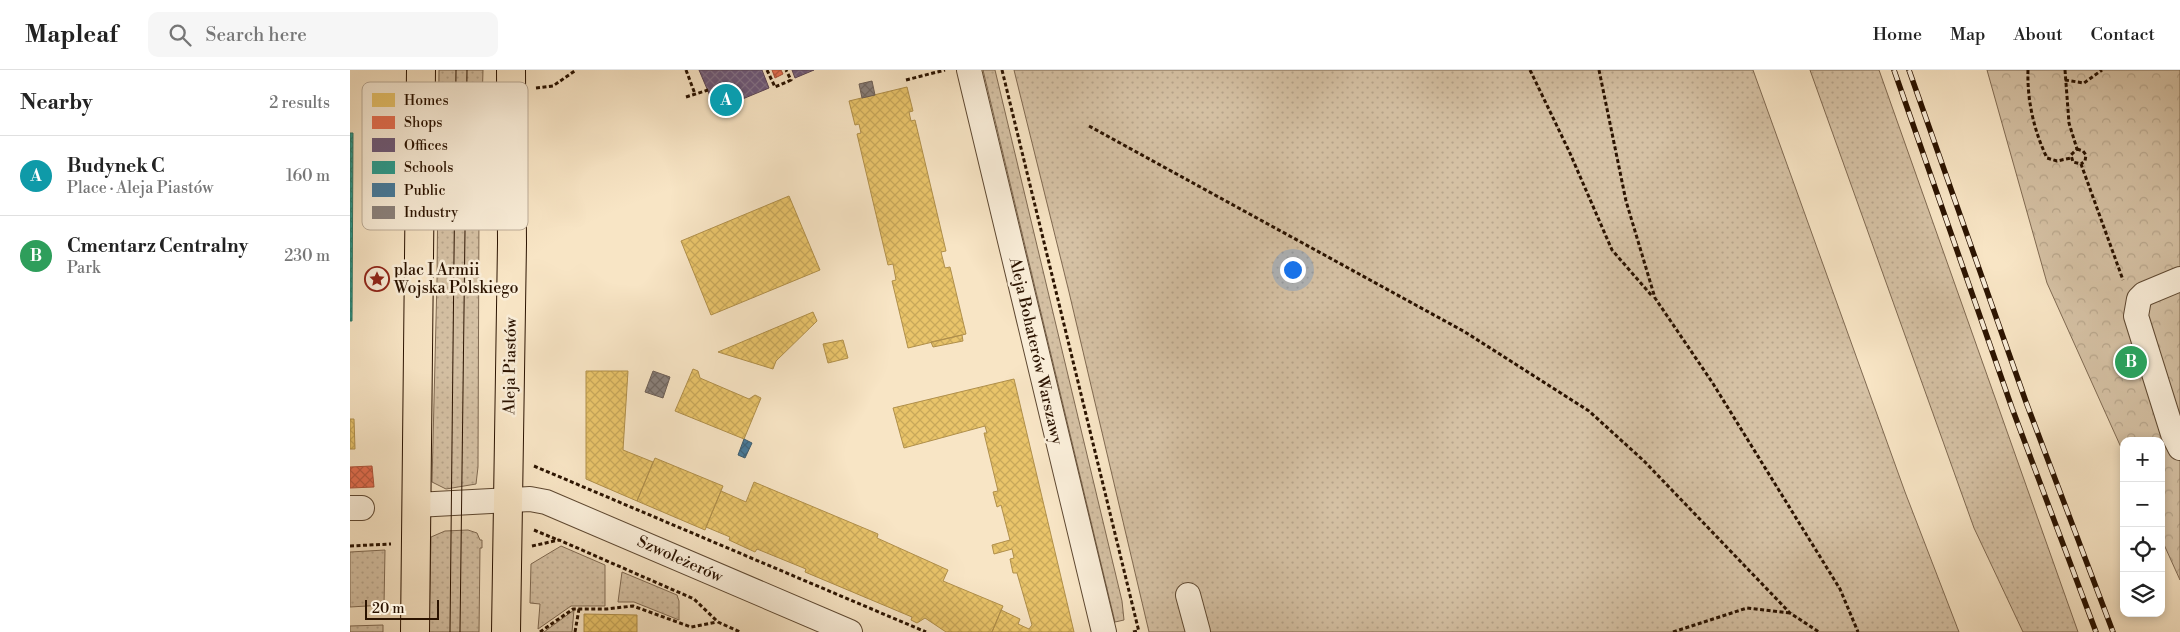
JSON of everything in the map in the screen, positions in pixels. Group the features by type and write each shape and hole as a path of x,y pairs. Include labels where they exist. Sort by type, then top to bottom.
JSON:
{"main road":[{"path":"415,632 419,230"},
{"name":"Aleja Piastów","path":"506,632 512,230"}],"street":[{"name":"Aleja Bohaterów Warszawy","path":"969,70 1104,632"},
{"path":"2180,279 2144,294 2139,299 2136,316 2170,425 2180,448"},
{"name":"Szwoleżerów","path":"507,500 530,498 546,502 850,632"},
{"path":"416,505 507,500"},
{"path":"1188,595 1198,632"}],"path":[{"path":"533,89 554,86 576,70"},
{"path":"686,70 695,94"},
{"path":"767,70 775,87 791,80 786,70"},
{"path":"906,80 945,70"},
{"path":"1002,70 1138,631 1133,632"},
{"path":"1530,70 1570,151 1612,250 1654,298 1712,382 1840,589 1858,632"},
{"path":"1599,70 1626,201 1654,298"},
{"path":"2028,70 2033,117 2047,158 2057,161 2071,158"},
{"path":"2065,70 2064,80 2069,123 2077,149"},
{"path":"2064,80 2084,83 2102,70"},
{"path":"686,98 708,90"},
{"path":"1088,126 1465,332 1589,411 1644,461 1790,613 1818,632"},
{"path":"2071,158 2071,154 2077,149"},
{"path":"2077,149 2083,151 2086,155 2085,161 2081,164"},
{"path":"2071,158 2073,162 2081,164"},
{"path":"2081,164 2136,316"},
{"path":"529,464 926,632"},
{"path":"530,528 694,599 718,622 740,632"},
{"path":"531,547 559,540"},
{"path":"350,546 391,544"},
{"path":"540,632 573,609 633,606 691,627 718,622"},
{"path":"1673,632 1747,608 1790,613"},
{"path":"575,632 579,609"}],"green space":[{"path":"439,70 483,70 483,82 439,82"},
{"path":"983,70 995,70 1122,601 1124,620 1115,622"},
{"path":"1014,70 1753,70 1905,492 1959,632 1149,632 1069,292"},
{"path":"1810,70 1879,70 2078,632 2023,632 1974,528"},
{"path":"1987,70 2180,70 2180,580 2165,547 2165,437 2120,437 2120,445 2047,283"},
{"path":"437,230 479,230 478,467 476,484 446,489 432,482"},
{"path":"468,530 477,533 480,540 482,540 482,548 480,548 479,632 429,632 431,537 445,531"},
{"path":"561,546 605,565 605,606 571,606 538,629 540,604 530,603 531,564"},
{"path":"385,550 384,605 350,607 350,552"},
{"path":"622,572 677,595 679,601 679,620 634,602 618,602"},
{"path":"574,610 572,632 544,632"},
{"path":"383,625 383,632 350,632 350,626"}],"building: Homes":[{"path":"907,87 913,111 909,112 911,121 915,120 946,251 941,252 945,268 950,267 966,334 908,348 892,281 896,280 893,264 888,265 857,134 861,133 859,124 855,125 849,101"},
{"path":"789,196 820,270 711,315 681,241"},
{"path":"813,312 817,321 776,361 773,369 718,352"},
{"path":"962,335 963,341 933,347 931,342"},
{"path":"843,340 848,358 828,363 823,344"},
{"path":"693,369 698,371 700,378 749,399 755,395 761,398 744,439 675,411"},
{"path":"586,371 628,371 623,450 653,462 637,501 586,479"},
{"path":"1014,379 1074,632 992,632 1001,610 1020,619 1018,624 1029,629 1032,625 1017,573 1013,573 1010,559 1014,558 1012,549 994,554 992,545 1010,540 1001,505 997,507 993,492 998,491 984,433 987,433 985,426 904,448 893,408"},
{"path":"350,419 354,419 355,449 350,449"},
{"path":"655,458 723,486 705,530 637,501"},
{"path":"754,482 878,534 877,538 948,570 943,581 1003,606 992,632 946,632 925,618 917,623 911,620 912,617 805,572 806,569 757,549 755,552 729,540 730,537 706,527 721,491 746,502"},
{"path":"584,614 637,615 637,632 584,632"}],"building: Shops":[{"path":"772,70 781,70 783,74 775,78"},
{"path":"372,466 374,487 350,488 350,467"}],"building: Offices":[{"path":"699,70 762,70 769,88 716,110"},
{"path":"792,70 814,70 795,78"}],"building: Schools":[{"path":"350,133 353,133 352,321 350,321"}],"building: Public":[{"path":"744,439 752,443 745,458 738,455"}],"building: Industry":[{"path":"872,81 875,95 862,98 859,84"},
{"path":"653,371 670,377 663,398 645,392"}],"tram line":[{"path":"456,70 456,82"},
{"path":"467,70 467,82"},
{"path":"450,632 454,230"},
{"path":"460,632 465,230"}],"railway":[{"path":"1894,70 2012,408 2096,632"},
{"path":"1909,70 2026,402 2113,632"}],"place":[{"name":"Budynek C","path":"726,100"},
{"name":"plac I Armii Wojska Polskiego","path":"377,279"},
{"name":"Cmentarz Centralny","path":"2131,362"}]}
